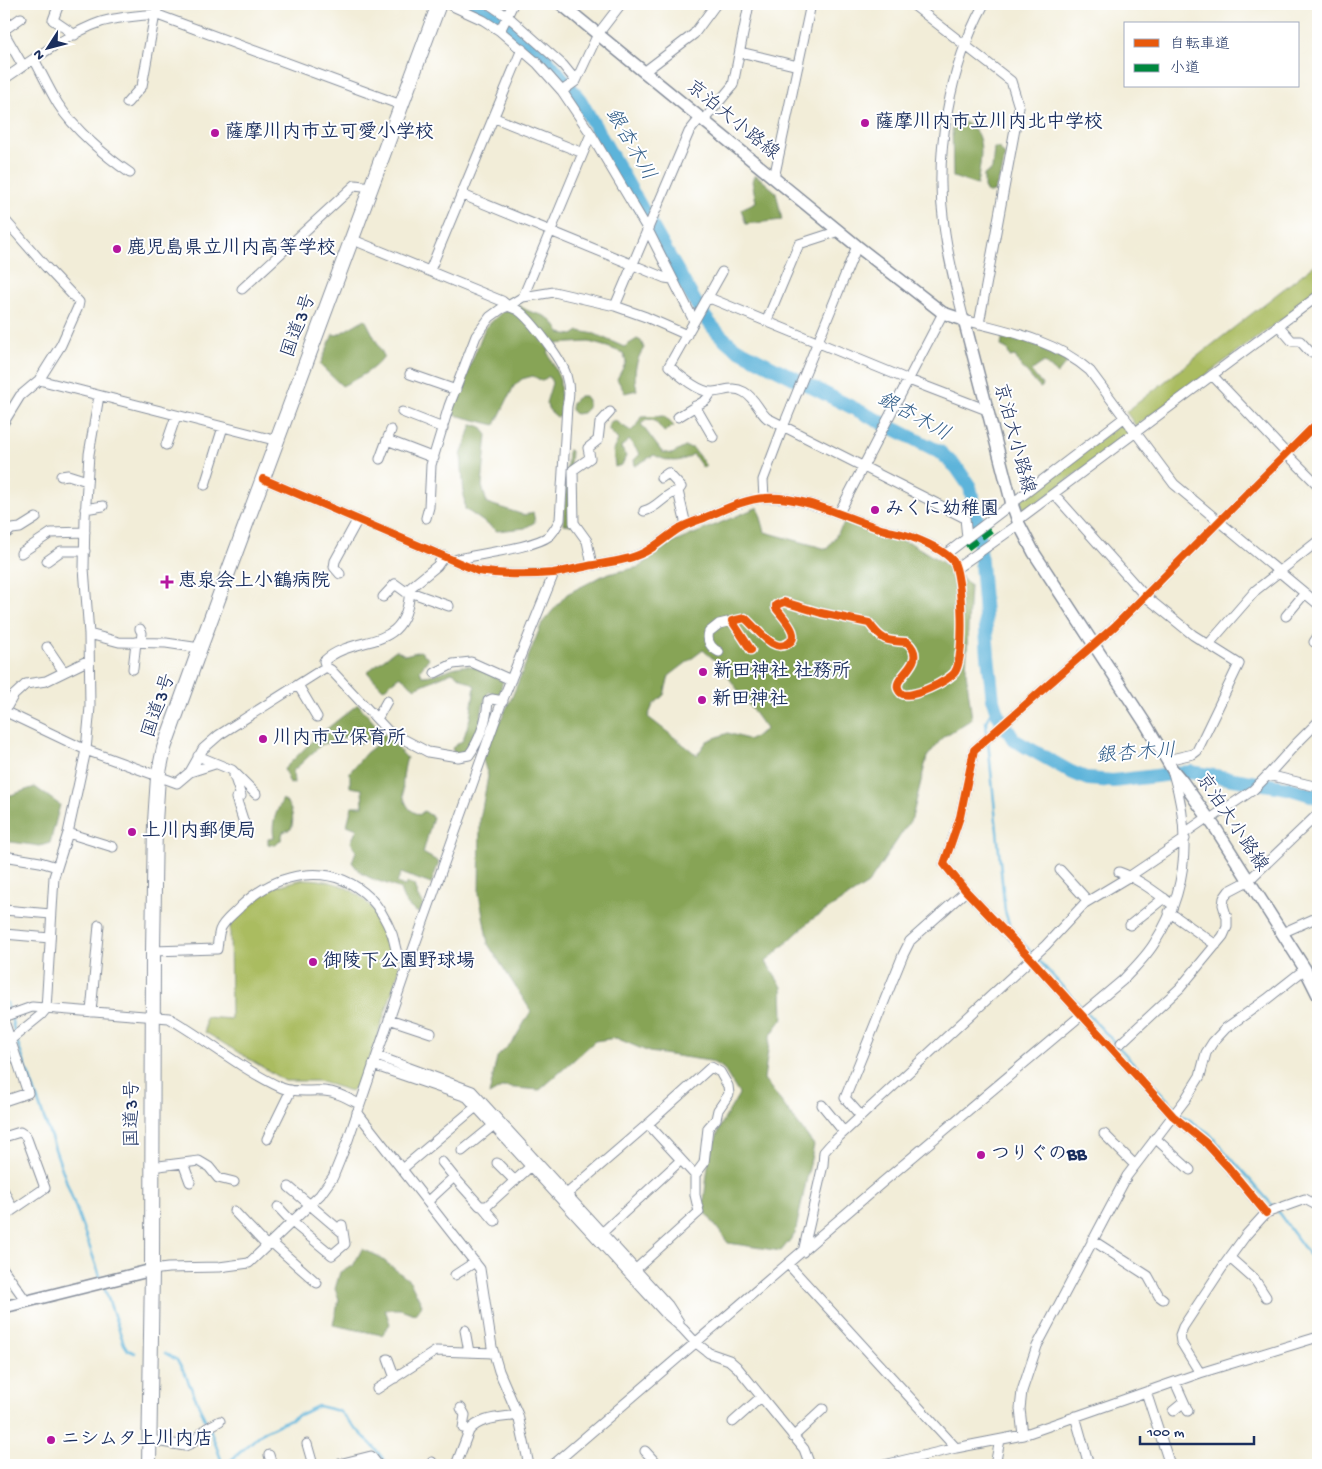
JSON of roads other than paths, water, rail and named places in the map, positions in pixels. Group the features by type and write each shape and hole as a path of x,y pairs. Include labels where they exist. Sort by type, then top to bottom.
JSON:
{"highway":[{"name":"国道3号","path":"149,1465 152,1270 152,951 158,777 164,748 200,648 439,4"}],"main road":[{"name":"京泊大小路線","path":"561,4 857,246 943,313 964,320 1012,504 1034,553 1147,726 1179,781 1209,818 1305,969 1318,995"},
{"path":"4,1306 152,1270"}],"street":[{"path":"60,4 53,20 75,35"},
{"path":"127,103 142,86 155,14 159,4"},
{"path":"448,4 500,30 563,90 649,228 672,279 695,319"},
{"path":"489,4 563,65 575,81"},
{"path":"500,30 513,4"},
{"path":"563,90 575,81 598,34 621,4"},
{"path":"644,72 694,34 716,4"},
{"path":"615,306 689,132 733,85 749,4"},
{"path":"774,178 811,4"},
{"path":"912,4 1011,81 1018,107 979,324"},
{"path":"984,4 965,46 952,90 944,128 941,186 944,225 964,320 1038,340 1076,360 1090,371 1174,484 1318,604"},
{"path":"4,79 34,59 101,22 155,14 401,105"},
{"path":"21,18 4,31 23,66"},
{"path":"430,270 463,195 522,49"},
{"path":"740,52 798,66"},
{"path":"34,59 59,105 76,126 114,162 130,173"},
{"path":"495,118 583,153"},
{"path":"523,297 591,134"},
{"path":"242,289 355,184 371,186"},
{"path":"463,195 665,278 672,279"},
{"path":"4,219 46,268 79,302 61,345 39,380 20,396 4,422"},
{"path":"767,320 799,244 839,231"},
{"path":"351,239 502,301 518,311 530,322 558,359 567,376 570,398 560,520 548,537 533,544 454,560"},
{"path":"764,498 764,480 783,426 805,377 857,246"},
{"path":"722,272 669,366 688,382 711,392 734,388 743,392 752,398 762,413 783,426 966,518 968,537"},
{"path":"426,518 429,507 431,472 443,428 479,330 490,317 523,297 554,292 615,306 687,334"},
{"path":"957,568 1318,296"},
{"path":"705,302 712,299 767,320 909,380 987,410"},
{"path":"839,513 943,313"},
{"path":"1278,325 1292,341 1300,341 1310,352"},
{"path":"410,374 456,390"},
{"path":"1212,375 1318,485"},
{"path":"39,380 278,441"},
{"path":"678,417 706,400 711,392"},
{"path":"8,1041 46,1009 54,877 68,833 86,750 90,707 84,568 85,532 89,454 99,396"},
{"path":"695,406 713,437"},
{"path":"402,412 443,428"},
{"path":"592,565 587,541 574,523 573,470 590,458 588,448 598,440 600,423 610,412"},
{"path":"166,445 176,416"},
{"path":"946,554 1125,416"},
{"path":"1266,1214 1228,1167 1204,1142 1172,1116 1081,1015 1035,956 966,891 944,864 960,817 974,750 1116,626 1318,422"},
{"path":"205,485 223,427"},
{"path":"380,459 391,430"},
{"path":"387,440 434,458"},
{"path":"661,478 668,474 681,487 678,491 686,525"},
{"path":"61,476 68,475 87,481"},
{"path":"263,479 478,571 501,574 554,573 622,560 645,552 686,525 740,503 764,498 791,500 839,513 878,528 913,537 946,554 952,559 957,568 961,588 959,663 954,674 947,679 910,696 900,692 899,683 915,658 916,652 908,642 888,642 878,636 869,623 821,613 784,602 776,605 776,608 792,630 794,636 792,641 785,646 779,646 770,642 745,618 719,624 709,632 707,638 711,645 719,652"},
{"path":"644,511 654,508 671,493 678,491"},
{"path":"1054,494 1145,596 1193,635 1239,664 1197,751 1169,765"},
{"path":"86,509 103,506"},
{"path":"4,534 12,529 20,528 36,518"},
{"path":"340,574 334,567 335,561 358,519"},
{"path":"21,553 51,533 85,532"},
{"path":"1208,645 1256,590 1318,540"},
{"path":"47,561 60,551 85,550"},
{"path":"444,556 437,566 410,588 402,618 394,631 385,638 333,653 324,661 326,667 331,670 388,731 428,752 463,758 469,755 474,749 488,714 488,701 492,699 503,701"},
{"path":"152,1270 219,1267 249,1263 320,1195 333,1177 503,701 554,573"},
{"path":"383,597 395,584 410,593 449,606"},
{"path":"1286,616 1305,593"},
{"path":"732,621 751,650"},
{"path":"133,669 142,633 140,629"},
{"path":"88,634 119,642 166,643 200,648"},
{"path":"47,647 64,672"},
{"path":"89,660 46,681 26,684 13,696 4,712 86,750 178,784 190,772 203,749 219,736 326,667"},
{"path":"435,673 453,664 471,662 511,680"},
{"path":"298,686 316,717"},
{"path":"377,719 387,701"},
{"path":"803,1252 823,1165 824,1152 1035,956 1088,901 1130,876 1209,818 1253,790 1318,722"},
{"path":"198,756 234,772 256,794"},
{"path":"190,772 215,764"},
{"path":"234,772 240,796 236,798 246,829"},
{"path":"1267,777 1318,788"},
{"path":"553,1465 959,1116 1123,980 1140,962 1154,944 1163,928 1182,870 1185,836 1179,781"},
{"path":"1121,1043 1180,988 1223,936 1227,927 1223,905 1224,898 1230,891 1248,881 1318,814"},
{"path":"68,833 113,847"},
{"path":"4,856 57,867"},
{"path":"1060,870 1088,901"},
{"path":"1119,872 1130,876 1164,898 1171,908 1216,945"},
{"path":"152,951 217,949 220,929 250,898 272,884 286,878 320,874 355,887 371,899 381,913 392,935 398,953 408,964"},
{"path":"861,1116 846,1098 903,955 910,941 966,891"},
{"path":"1130,925 1164,898"},
{"path":"4,910 51,914"},
{"path":"1282,933 1318,917"},
{"path":"91,1012 99,925"},
{"path":"4,934 50,938"},
{"path":"1023,1435 1020,1409 1022,1391 1037,1346 1126,1176 1180,1106 1200,1076 1206,1053 1219,1035 1305,969"},
{"path":"4,1101 28,1093 8,1041 7,1017 32,1007 168,1018 184,1026 237,1064 284,1090 324,1091 339,1094 358,1108 402,1169 480,1269 494,1353 518,1415 529,1465"},
{"path":"390,1019 431,1033"},
{"path":"375,1061 467,1097 477,1106 665,1313 709,1353 729,1360 804,1449 810,1465"},
{"path":"375,1061 472,1091 668,1305 683,1329"},
{"path":"568,1194 711,1066 720,1072 728,1086 729,1094 718,1110 716,1119 708,1128 704,1163 695,1175 694,1195 699,1212 636,1269"},
{"path":"267,1139 291,1090"},
{"path":"822,1105 844,1132"},
{"path":"402,1169 477,1106"},
{"path":"648,1124 695,1175"},
{"path":"462,1151 494,1125"},
{"path":"4,1137 20,1132 26,1136 45,1188 4,1216"},
{"path":"1104,1134 1134,1165"},
{"path":"1155,1138 1190,1170"},
{"path":"151,1167 199,1160 209,1167 218,1178 234,1182"},
{"path":"602,1232 681,1160"},
{"path":"442,1162 495,1222"},
{"path":"183,1163 190,1182"},
{"path":"497,1163 514,1181"},
{"path":"482,1206 487,1206 531,1166"},
{"path":"428,1201 454,1177"},
{"path":"278,1207 292,1222 332,1255 345,1244 343,1229 288,1188"},
{"path":"4,1191 13,1210"},
{"path":"1200,1374 1180,1342 1180,1335 1183,1327 1230,1258 1266,1214 1305,1199 1318,1206"},
{"path":"234,1211 269,1244 317,1283"},
{"path":"1092,1240 1148,1276 1159,1296 1163,1299"},
{"path":"1230,1258 1255,1280 1266,1297"},
{"path":"455,1275 475,1262"},
{"path":"788,1264 956,1448"},
{"path":"4,1270 26,1301"},
{"path":"465,1330 469,1352"},
{"path":"884,1465 1023,1435 1175,1382 1318,1337"},
{"path":"377,1390 436,1351 494,1353"},
{"path":"388,1359 395,1378"},
{"path":"1175,1382 1188,1411"},
{"path":"1146,1392 1170,1465"},
{"path":"733,1422 761,1397"},
{"path":"1173,1410 1184,1402"},
{"path":"456,1465 465,1415 461,1408"},
{"path":"793,1436 823,1409"},
{"path":"463,1428 482,1421 518,1415"},
{"path":"1075,1416 1089,1465"},
{"path":"150,1440 185,1446 192,1444 209,1427 220,1421"},
{"path":"996,1465 1000,1440"},
{"path":"307,1444 313,1465"},
{"path":"645,1451 658,1465"},
{"path":"269,1455 272,1465"},
{"path":"335,1465 371,1456 378,1465"}],"waterway":[{"name":"銀杏木川","path":"467,4 494,16 534,48 548,61 580,100 694,300 708,321 724,339 737,349 940,452 957,468 970,487 978,522 993,700 997,713 1014,740 1071,772 1088,779 1113,781 1190,772 1288,788 1318,797"},
{"path":"987,735 986,721 994,707 993,700"},
{"path":"988,741 1005,911 1011,930 1084,1010"},
{"path":"7,1003 9,1012"},
{"path":"1088,1014 1181,1114 1209,1133 1274,1207"},
{"path":"11,1017 15,1034"},
{"path":"16,1039 101,1279"},
{"path":"1278,1212 1318,1267"},
{"path":"104,1287 124,1344 128,1350 135,1353"},
{"path":"165,1353 177,1360 207,1424"},
{"path":"222,1465 229,1462 263,1432 318,1406 339,1411 373,1446 388,1465"},
{"path":"210,1429 223,1465"}],"place":[{"name":"薩摩川内市立川内北中学校","path":"865,123"},
{"name":"薩摩川内市立可愛小学校","path":"215,133"},
{"name":"鹿児島県立川内高等学校","path":"117,249"},
{"name":"みくに幼稚園","path":"875,510"},
{"name":"恵泉会上小鶴病院","path":"167,582"},
{"name":"新田神社 社務所","path":"703,672"},
{"name":"新田神社","path":"702,700"},
{"name":"川内市立保育所","path":"263,739"},
{"name":"上川内郵便局","path":"132,832"},
{"name":"御陵下公園野球場","path":"313,962"},
{"name":"つりぐのBB","path":"981,1155"},
{"name":"ニシムタ上川内店","path":"51,1440"}]}
